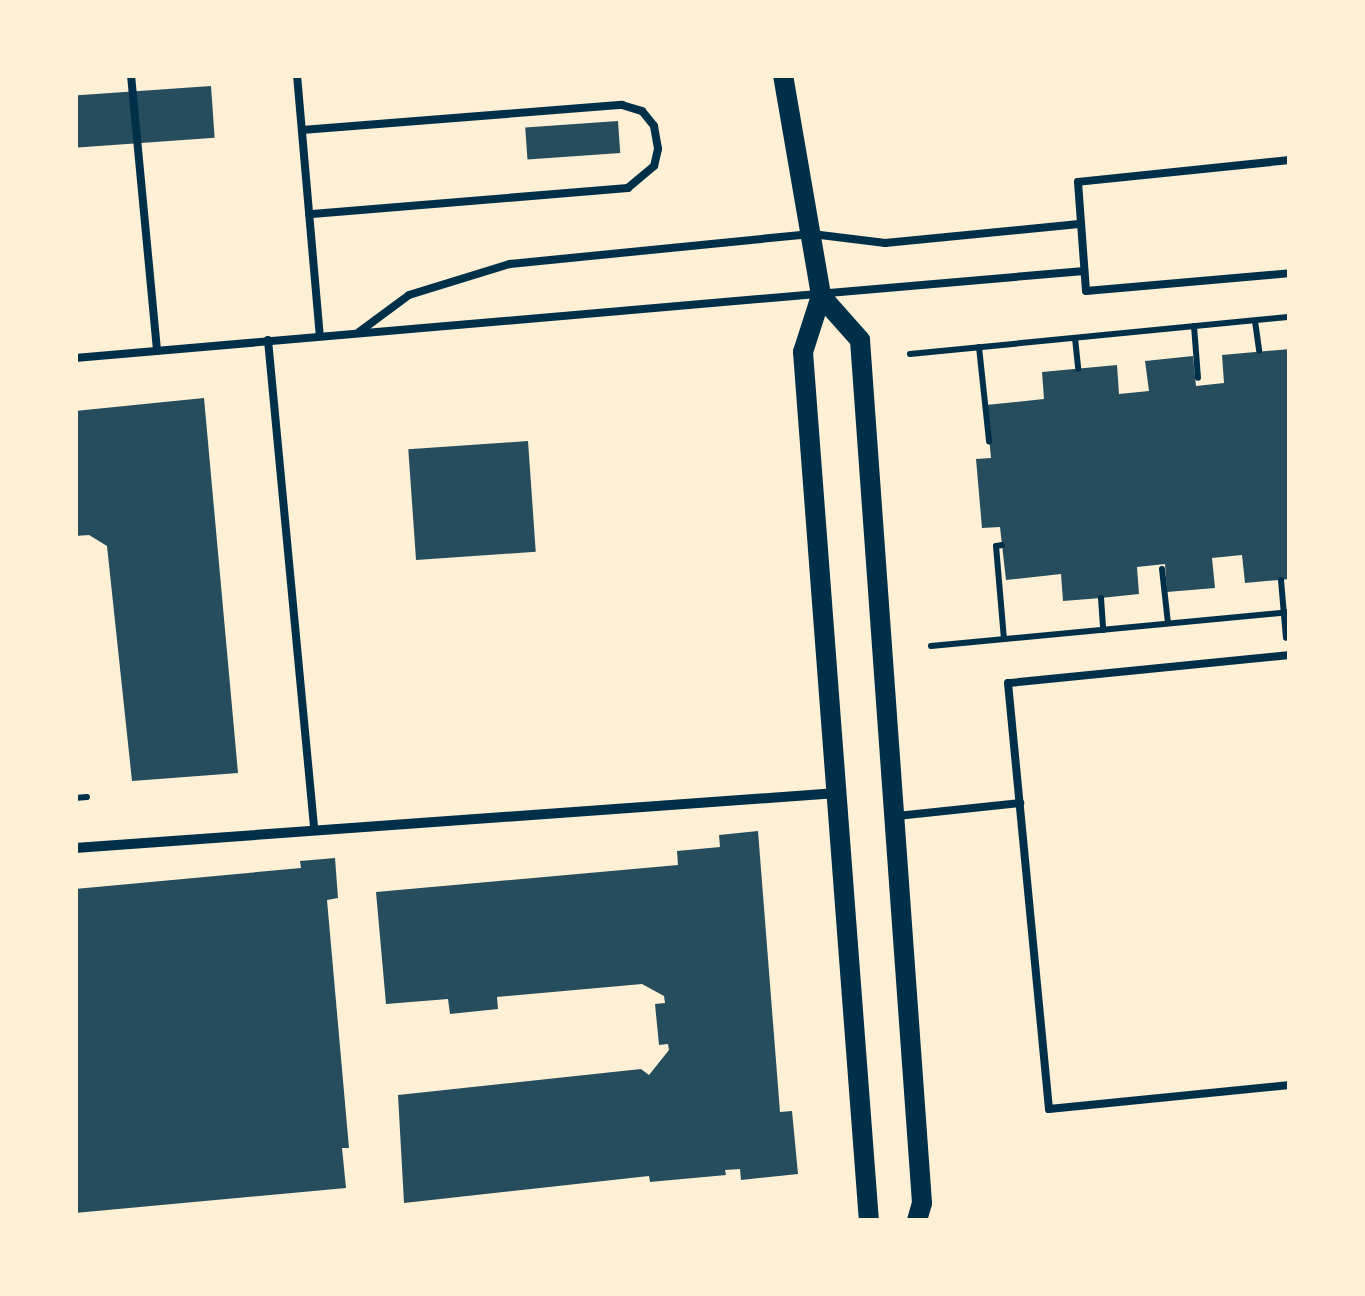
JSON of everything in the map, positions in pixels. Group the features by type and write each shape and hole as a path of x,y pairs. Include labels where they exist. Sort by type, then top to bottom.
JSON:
{"main road":[{"path":"783,75 821,296 803,352 869,1221"},
{"path":"821,296 860,340 897,816 922,1203 917,1221"}],"street":[{"path":"75,848 314,826 363,829 838,792"}],"lane":[{"path":"131,75 157,351"},
{"path":"298,75 320,336"},
{"path":"302,130 622,104 642,112 654,126 658,149 654,166 628,188 309,214"},
{"path":"1290,160 1078,182 1086,291 1290,273"},
{"path":"359,332 409,295 510,264 812,234 886,244 1079,224"},
{"path":"75,358 821,296 1084,270"},
{"path":"268,340 314,826"},
{"path":"1288,655 1008,683 1050,1108 1290,1085"},
{"path":"897,816 1020,803"}],"path":[{"path":"910,354 1290,317"},
{"path":"1256,320 1259,352"},
{"path":"1194,326 1198,378"},
{"path":"1075,338 1078,368"},
{"path":"979,348 989,441"},
{"path":"1002,545 996,546 1004,639"},
{"path":"1162,570 1168,624"},
{"path":"1281,580 1287,612 1288,655"},
{"path":"1101,598 1104,630"},
{"path":"931,646 1287,612"},
{"path":"75,798 88,797"}],"building":[{"path":"211,86 215,138 78,147 75,96"},
{"path":"618,121 620,153 527,159 525,127"},
{"path":"1290,349 1290,579 1245,583 1242,555 1212,558 1215,588 1167,592 1165,564 1137,567 1139,594 1101,598 1063,601 1061,574 1006,580 1000,527 982,528 976,459 991,458 986,405 1044,399 1042,372 1117,365 1119,394 1149,391 1145,361 1193,356 1196,386 1224,383 1222,355"},
{"path":"204,398 238,773 132,781 107,546 89,535 75,536 75,411"},
{"path":"528,441 536,552 416,560 408,449"},
{"path":"758,831 780,1112 792,1111 798,1174 741,1180 740,1169 725,1170 726,1175 650,1182 649,1176 404,1203 398,1095 641,1069 649,1075 669,1050 668,1044 659,1045 655,1004 665,1003 664,996 642,984 497,997 498,1009 450,1014 448,999 386,1004 376,892 678,865 677,851 720,847 719,835"},
{"path":"335,858 338,898 327,900 349,1148 342,1148 346,1188 75,1213 75,889 301,868 300,861"}]}
